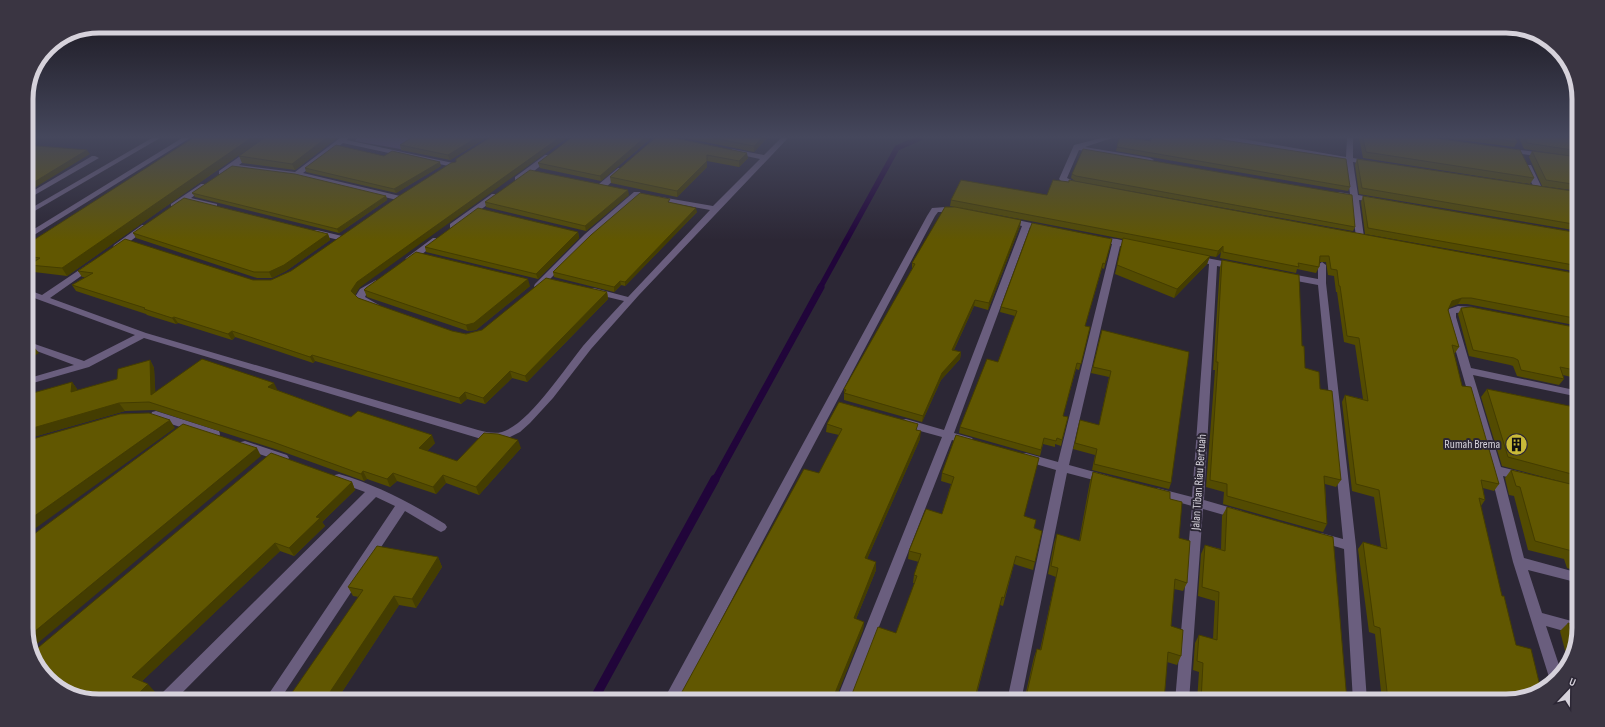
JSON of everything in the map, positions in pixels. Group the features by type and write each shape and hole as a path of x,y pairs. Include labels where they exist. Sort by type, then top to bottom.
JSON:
{"street":[{"path":"33,194 71,172"},
{"path":"33,210 99,172"},
{"path":"33,234 133,172"},
{"path":"166,212 224,172"},
{"path":"280,172 297,174 397,198"},
{"path":"512,183 526,172"},
{"path":"536,172 544,174"},
{"path":"602,186 618,172"},
{"path":"33,294 143,335 462,429 483,435 498,437 507,435 529,419 587,348 715,209 752,172"},
{"path":"1066,172 1063,179 1073,184 1088,187"},
{"path":"1350,172 1353,196 1361,237"},
{"path":"1530,172 1538,188"},
{"path":"400,266 422,255 481,210 500,192"},
{"path":"1330,192 1384,202"},
{"path":"528,294 542,282 584,235 641,194 715,209"},
{"path":"185,198 224,208"},
{"path":"674,694 835,403 931,216 935,210 946,209 968,212"},
{"path":"998,218 1049,229"},
{"path":"109,252 131,241 153,222"},
{"path":"846,694 948,435 1027,224"},
{"path":"308,230 339,238"},
{"path":"1087,236 1147,248"},
{"path":"1015,694 1062,468 1117,242"},
{"path":"1184,256 1244,268"},
{"path":"43,298 97,261"},
{"name":"Jalan Tiban Riau Bertuah","path":"1183,694 1198,503 1213,262"},
{"path":"1322,265 1322,283 1350,546 1360,694"},
{"path":"1275,274 1322,283"},
{"path":"381,279 363,291 360,297 364,301 386,309"},
{"path":"584,289 631,300"},
{"path":"1486,313 1467,309 1458,309 1452,310 1451,317 1466,370 1477,390 1519,562 1554,671"},
{"path":"33,380 85,366 143,335"},
{"path":"33,347 85,366"},
{"path":"1466,370 1572,393"},
{"path":"146,415 154,415 224,437"},
{"path":"897,421 978,444"},
{"path":"176,434 188,425"},
{"path":"238,442 295,462"},
{"path":"261,464 273,454"},
{"path":"1016,455 1115,482"},
{"path":"1496,470 1534,480"},
{"path":"331,475 374,491 403,504 441,527"},
{"path":"1145,489 1251,518"},
{"path":"171,694 374,491"},
{"path":"276,694 403,504"},
{"path":"1312,535 1350,546"},
{"path":"1519,562 1572,576"},
{"path":"1536,617 1572,627"}],"building":[{"path":"33,172 51,172 33,183"},
{"path":"140,172 202,172 62,268 33,265 33,262 40,258 33,257 33,241"},
{"path":"223,172 279,172 295,174 386,196 337,229 192,193"},
{"path":"322,172 423,172 394,189"},
{"path":"437,172 511,172 357,282 351,291 358,298 452,331 466,334 482,330 546,278 607,292 525,376 510,371 483,398 465,392 459,398 312,355 310,357 232,331 228,334 174,317 172,318 72,285 93,273 78,271 125,239 253,280 271,280 291,271 399,196"},
{"path":"527,172 539,172 628,190 585,226 485,202"},
{"path":"581,172 605,172 600,176"},
{"path":"616,172 696,172 677,191 610,177"},
{"path":"1073,172 1217,172 1352,195 1355,227 1076,176 1072,174"},
{"path":"1262,172 1348,172 1350,187"},
{"path":"1359,172 1444,172 1572,191 1572,224 1362,188"},
{"path":"1495,172 1531,172 1534,178"},
{"path":"1542,172 1572,172 1572,184 1546,180"},
{"path":"961,180 1047,195 1053,180 1069,182 1069,180 1572,273 1572,318 1471,298 1462,298 1452,301 1448,310 1459,347 1452,345 1462,386 1471,387 1499,484 1481,480 1485,500 1479,498 1502,596 1504,596 1516,645 1531,649 1540,685 1519,693 1506,694 1387,694 1380,628 1374,626 1363,542 1387,549 1379,490 1356,484 1345,395 1368,401 1359,338 1347,336 1337,270 1331,269 1329,256 1320,256 1319,267 1298,263 1299,267 1223,252 1223,246 1218,251 951,200"},
{"path":"640,193 670,199 668,202 696,208 625,282 620,281 614,287 553,272 591,235"},
{"path":"1363,196 1572,232 1572,265 1368,228"},
{"path":"184,198 328,234 284,265 269,272 254,272 133,233"},
{"path":"945,207 955,207 1021,220 989,303 975,300 952,350 961,352 942,373 923,416 844,393 846,390 844,389 915,264 912,263"},
{"path":"478,208 578,232 536,274 425,247"},
{"path":"1032,223 1112,239 1105,264 1103,263 1085,326 1090,327 1081,364 1077,363 1063,416 1068,417 1062,440 1057,438 1056,441 1044,438 1041,450 960,427 987,359 998,362 1017,311 1001,307"},
{"path":"1123,238 1210,256 1177,289 1117,265"},
{"path":"416,252 528,279 474,323 466,325 364,290"},
{"path":"1222,260 1299,275 1302,346 1304,346 1305,368 1319,372 1320,389 1332,391 1341,480 1324,476 1327,524 1227,496 1227,484 1210,480 1218,362 1216,362"},
{"path":"1471,307 1572,327 1572,370 1560,367 1564,379 1521,370 1518,360 1514,358 1473,350 1461,308"},
{"path":"1102,330 1189,352 1171,483 1094,464 1097,449 1075,443 1080,420 1099,425 1111,371 1093,367"},
{"path":"202,359 274,383 268,387 351,417 358,411 432,435 419,448 457,461 484,433 498,434 518,440 476,487 443,475 433,487 393,473 387,479 363,471 361,474 273,442 149,402 119,403 33,428 33,393 72,382 71,392 117,379 118,369 150,360 151,395"},
{"path":"1487,389 1572,407 1572,474 1508,457"},
{"path":"839,402 918,424 916,430 921,431 865,558 876,562 854,618 864,622 836,694 681,694 804,469 819,473 842,429 827,424"},
{"path":"149,413 170,420 33,517 33,439 120,414"},
{"path":"183,424 257,448 33,633 33,535"},
{"path":"956,435 1039,458 1024,516 1036,520 1034,528 1042,531 1035,562 1016,556 1004,598 1002,597 976,694 852,694 878,627 896,633 917,576 914,575 921,554 909,551 926,509 942,514 954,477 942,473"},
{"path":"271,453 352,482 316,517 320,518 289,548 275,543 132,677 148,684 138,694 86,693 74,689 59,680 49,671 44,665 37,649"},
{"path":"1511,470 1572,484 1572,551 1535,541 1520,487 1516,486"},
{"path":"1093,472 1170,492 1170,499 1182,502 1179,538 1190,541 1187,583 1175,579 1171,626 1183,630 1181,656 1168,652 1165,694 1027,694 1037,649 1041,650 1058,568 1051,566 1057,534 1080,541"},
{"path":"1227,507 1333,537 1346,694 1201,694 1203,663 1197,661 1199,635 1217,640 1219,592 1202,587 1205,545 1225,551"},
{"path":"377,546 438,557 412,599 394,596 329,694 291,694 363,590 348,587"},
{"path":"1568,623 1572,624 1571,635"}],"waterway":[{"path":"820,288 884,172"},
{"path":"715,480 821,287"},
{"path":"597,694 715,479"}],"place":[{"name":"Rumah Brema","path":"1516,444"}]}
